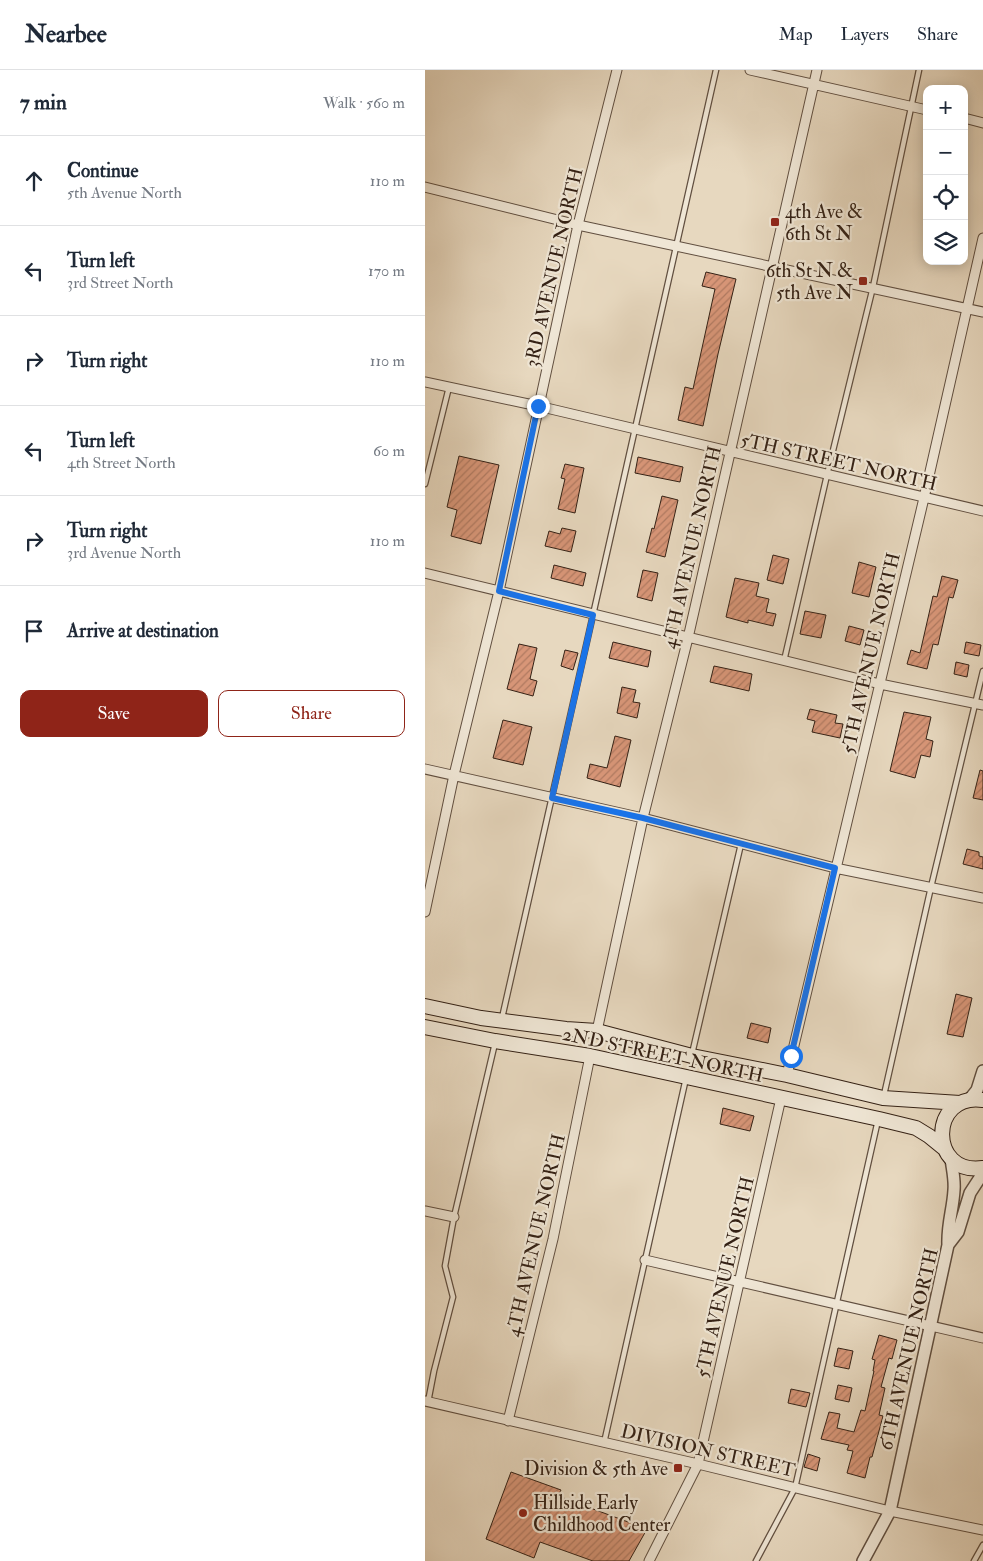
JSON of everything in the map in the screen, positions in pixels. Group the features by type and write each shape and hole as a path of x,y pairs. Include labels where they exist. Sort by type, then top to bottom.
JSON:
{"main road":[{"path":"425,1006 481,1018 597,1031 691,1056 787,1075 883,1098 971,1101"},
{"name":"2ND STREET NORTH","path":"425,1027 495,1041 590,1056 916,1128 968,1168 983,1168"},
{"path":"948,1154 942,1141 943,1123 953,1108 971,1101"}],"street":[{"name":"3RD AVENUE NORTH","path":"425,912 454,775 499,591 578,225 617,70"},
{"path":"750,70 923,109"},
{"name":"4TH AVENUE NORTH","path":"597,1031 643,818 688,638 817,70"},
{"path":"968,119 983,123"},
{"path":"425,186 578,225 983,312"},
{"name":"5TH AVENUE NORTH","path":"787,1075 924,498 983,238"},
{"name":"5TH STREET NORTH","path":"425,382 538,406 983,511"},
{"path":"425,573 880,684 979,705"},
{"path":"425,769 643,818 835,868 983,898"},
{"name":"4TH AVENUE NORTH","path":"508,1421 553,1239 590,1056"},
{"path":"971,1101 983,1071"},
{"name":"5TH AVENUE NORTH","path":"649,1561 698,1464 781,1098"},
{"path":"948,1154 955,1188 947,1228 948,1245"},
{"name":"6TH AVENUE NORTH","path":"863,1561 890,1511 948,1245 957,1232 970,1193 983,1173"},
{"path":"425,1211 453,1217"},
{"path":"645,1260 983,1338"},
{"name":"DIVISION STREET","path":"427,1402 698,1464 890,1511 983,1530"}],"lane":[{"path":"501,1020 716,70"},
{"path":"784,661 873,287 919,70"},
{"path":"425,484 449,387"},
{"path":"883,1098 931,887 979,705 983,671"},
{"path":"691,1056 741,844"},
{"path":"427,1402 453,1298 445,1266 453,1217 495,1041"},
{"path":"604,1443 686,1076"},
{"path":"757,1561 795,1488 879,1119"},
{"path":"974,1561 983,1545"}],"building":[{"path":"706,272 736,279 703,426 678,420 685,387 693,389 715,289 702,286"},
{"path":"459,456 499,465 481,544 451,536 457,510 447,507"},
{"path":"638,457 683,467 680,482 635,473"},
{"path":"565,464 584,468 575,513 558,509 565,479 561,478"},
{"path":"662,496 678,500 665,557 646,552"},
{"path":"562,528 576,531 571,552 545,546 549,531 560,534"},
{"path":"773,555 789,559 783,584 767,580"},
{"path":"859,562 876,567 869,597 852,593"},
{"path":"554,565 586,573 583,586 551,578"},
{"path":"643,570 658,573 652,601 637,597"},
{"path":"942,576 958,580 953,598 949,597 938,645 933,644 927,669 907,664 911,650 920,653 933,596 937,597"},
{"path":"735,578 759,583 756,596 769,599 766,612 776,614 773,626 748,620 748,623 726,617"},
{"path":"805,611 826,615 821,638 800,634"},
{"path":"849,626 864,630 860,645 845,641"},
{"path":"613,642 651,651 648,667 609,658"},
{"path":"966,642 981,645 979,656 964,653"},
{"path":"519,644 537,648 530,679 537,681 533,696 507,689"},
{"path":"565,650 578,653 573,670 561,666"},
{"path":"956,662 969,665 967,677 954,674"},
{"path":"714,666 752,674 749,691 710,682"},
{"path":"622,687 636,690 633,702 640,703 637,718 617,713"},
{"path":"810,709 837,715 835,723 843,724 840,738 812,732 815,721 807,719"},
{"path":"904,712 931,717 926,739 933,741 930,757 921,755 915,778 890,771"},
{"path":"503,720 532,727 523,765 493,758"},
{"path":"615,736 631,740 620,787 587,778 590,764 607,768"},
{"path":"980,770 983,771 983,800 973,798"},
{"path":"967,849 979,852 979,856 983,857 983,869 963,864"},
{"path":"956,994 972,998 963,1037 947,1034"},
{"path":"751,1023 771,1028 768,1043 747,1038"},
{"path":"723,1108 754,1116 750,1131 720,1124"},
{"path":"879,1335 897,1340 892,1359 889,1358 881,1387 885,1388 879,1415 883,1416 865,1478 847,1473 853,1451 847,1450 849,1445 821,1439 829,1412 840,1414 837,1428 854,1432 861,1410 865,1411 874,1371 875,1360 872,1359"},
{"path":"838,1348 853,1351 849,1369 834,1366"},
{"path":"838,1385 852,1388 849,1402 835,1399"},
{"path":"791,1389 810,1393 806,1407 788,1403"},
{"path":"808,1454 820,1458 817,1471 804,1467"},
{"name":"Hillside Early Childhood Center","path":"511,1472 561,1490 558,1496 647,1529 629,1561 593,1561 540,1542 534,1558 486,1539"}],"place":[{"name":"4th Ave & 6th St N","path":"775,222"},
{"name":"6th St N & 5th Ave N","path":"863,281"},
{"name":"Division & 5th Ave","path":"678,1468"},
{"name":"Hillside Early Childhood Center","path":"523,1513"}],"route":[{"path":"538,406 499,591 593,615 552,798 643,818 835,868 791,1056"}]}
